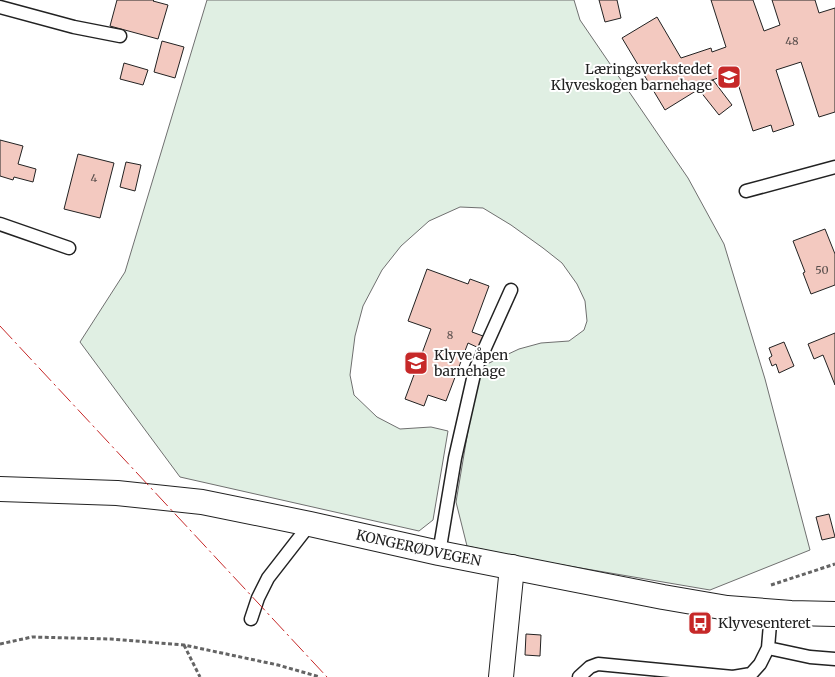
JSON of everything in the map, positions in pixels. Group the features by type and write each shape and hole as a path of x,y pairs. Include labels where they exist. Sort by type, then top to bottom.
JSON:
{"street":[{"name":"KONGERØDVEGEN","path":"0,488 118,493 192,501 310,524 439,553 663,597 727,608 771,612 835,614"},
{"path":"501,677 512,567"}],"lane":[{"path":"0,7 74,27 120,36"},
{"path":"746,190 835,166"},
{"path":"0,224 69,248"},
{"path":"439,553 455,458 475,370 511,290"},
{"path":"251,619 258,598 268,578 310,524"},
{"path":"579,677 590,667 598,664 733,677 751,674 760,664 768,648 771,612"},
{"path":"768,648 810,657 835,659"}],"path":[{"path":"764,588 835,564"},
{"path":"0,644 32,637 111,639 184,645 278,665 320,677"},
{"path":"184,645 200,677"}],"green space":[{"path":"207,0 574,0 580,20 688,178 724,244 765,379 810,550 710,590 522,558 467,546 456,502 477,377 487,364 519,349 541,343 569,341 584,330 587,321 585,301 577,284 562,263 511,225 483,208 460,207 429,221 401,246 382,270 363,306 355,336 350,375 354,395 377,417 400,429 431,427 448,431 433,520 419,531 180,477 80,342 125,272"}],"building":[{"path":"117,0 154,0 168,5 158,39 110,26"},
{"path":"599,0 617,0 621,18 605,22"},
{"path":"711,0 753,0 764,31 780,25 772,0 815,0 819,13 835,8 835,112 819,117 801,62 776,70 794,125 773,132 771,125 753,131 733,68 719,72 721,77 697,85 699,89 665,110 622,38 657,17 681,58 711,48 712,52 726,47"},
{"path":"162,41 184,47 175,78 154,72"},
{"path":"124,63 148,70 143,85 120,79"},
{"path":"713,80 732,105 719,115 700,91"},
{"path":"0,140 23,146 18,164 36,169 33,182 14,177 13,180 0,176"},
{"path":"78,154 114,163 100,218 64,209"},
{"path":"126,162 141,165 135,191 120,187"},
{"path":"825,229 835,254 835,285 811,294 793,241"},
{"path":"427,269 468,284 470,279 489,286 472,332 483,336 479,348 468,343 446,401 428,395 424,406 405,399 431,329 408,321"},
{"path":"835,333 835,385 823,355 814,359 808,344"},
{"path":"784,342 794,366 779,373 776,364 772,366 769,358 772,356 769,348"},
{"path":"829,514 835,537 822,540 816,517"},
{"path":"526,634 541,635 540,656 525,655"}],"power":[{"path":"0,326 327,677"}],"place":[{"name":"Læringsverkstedet Klyveskogen barnehage","path":"729,77"},
{"name":"Klyve åpen barnehage","path":"416,363"},
{"name":"Klyvesenteret","path":"700,623"}]}
